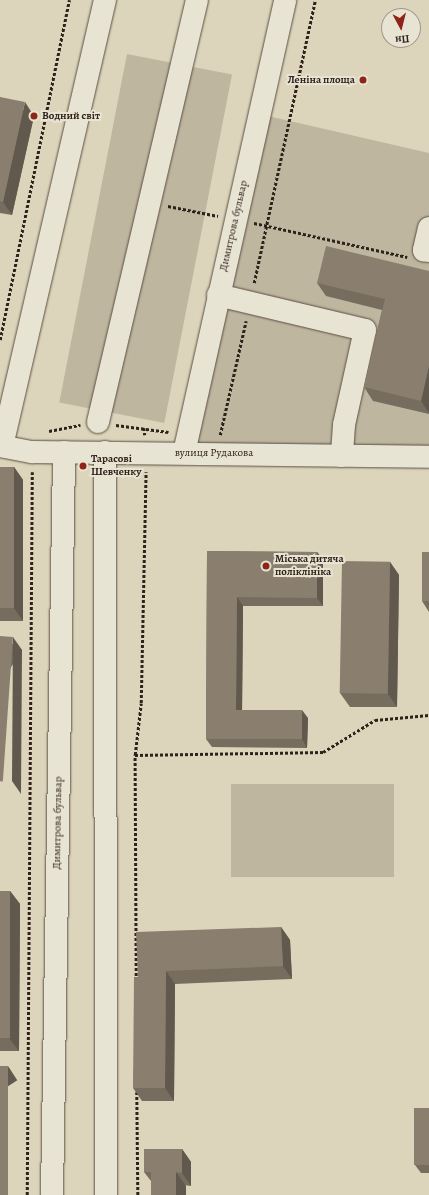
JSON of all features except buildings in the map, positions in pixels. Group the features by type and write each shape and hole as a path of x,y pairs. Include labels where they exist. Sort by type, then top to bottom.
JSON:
{"street":[{"path":"1,446 105,0"},
{"path":"98,422 197,0"},
{"name":"Димитрова бульвар","path":"185,443 285,0"},
{"path":"421,255 424,250 429,228"},
{"path":"218,295 365,330 344,425 342,456"},
{"name":"вулиця Рудакова","path":"1,446 32,452 105,452 146,454 185,443 342,456 429,457"},
{"name":"Димитрова бульвар","path":"52,1195 64,452"},
{"path":"105,452 106,1195"}],"path":[{"path":"0,340 69,0"},
{"path":"26,1195 33,434 98,422 144,428 185,443 220,438 315,0"},
{"path":"149,203 421,255"},
{"path":"136,991 135,755 141,703 146,454 144,428"},
{"path":"135,755 323,752 375,720 429,716"},
{"path":"137,1085 138,1195"}],"shaded area":[{"path":"127,54 232,74 164,423 59,402"},
{"path":"268,116 429,153 429,462 190,458"},
{"path":"231,784 394,784 394,877 231,877"}],"place":[{"name":"Леніна площа","path":"363,80"},
{"name":"Водний світ","path":"34,116"},
{"name":"Тарасові Шевченку","path":"83,466"},
{"name":"Міська дитяча поліклініка","path":"266,566"}]}
